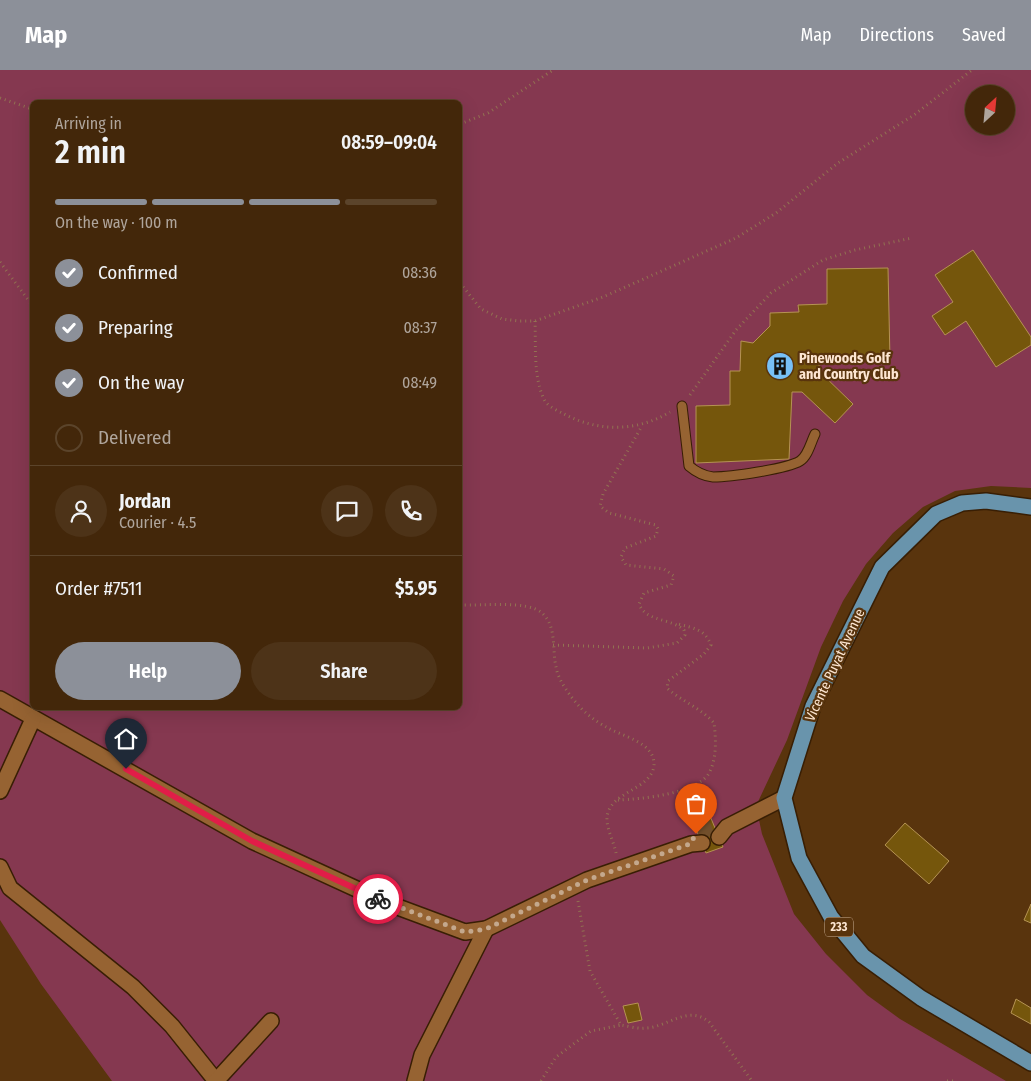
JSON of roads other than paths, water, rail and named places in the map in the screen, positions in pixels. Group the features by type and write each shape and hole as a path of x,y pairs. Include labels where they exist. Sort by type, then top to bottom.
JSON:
{"main road":[{"name":"Vicente Puyat Avenue","path":"784,798 813,706 882,567 936,514 962,504 986,501 1031,507"},
{"name":"233","path":"784,798 800,858 831,917 863,956 920,998 1031,1062"}],"street":[{"path":"0,699 252,841 387,903 465,932 486,929 575,886 697,840"},
{"path":"0,791 33,718"},
{"path":"720,830 784,798"},
{"path":"0,867 10,888 133,987 172,1026 216,1081 271,1020"},
{"path":"415,1081 422,1055 486,929"}],"lane":[{"path":"682,406 689,466 704,475 713,477 788,465 805,456 815,434"}],"tunnel":[{"path":"698,833 714,827"}],"place":[{"name":"Pinewoods Golf and Country Club","path":"780,366"}]}
